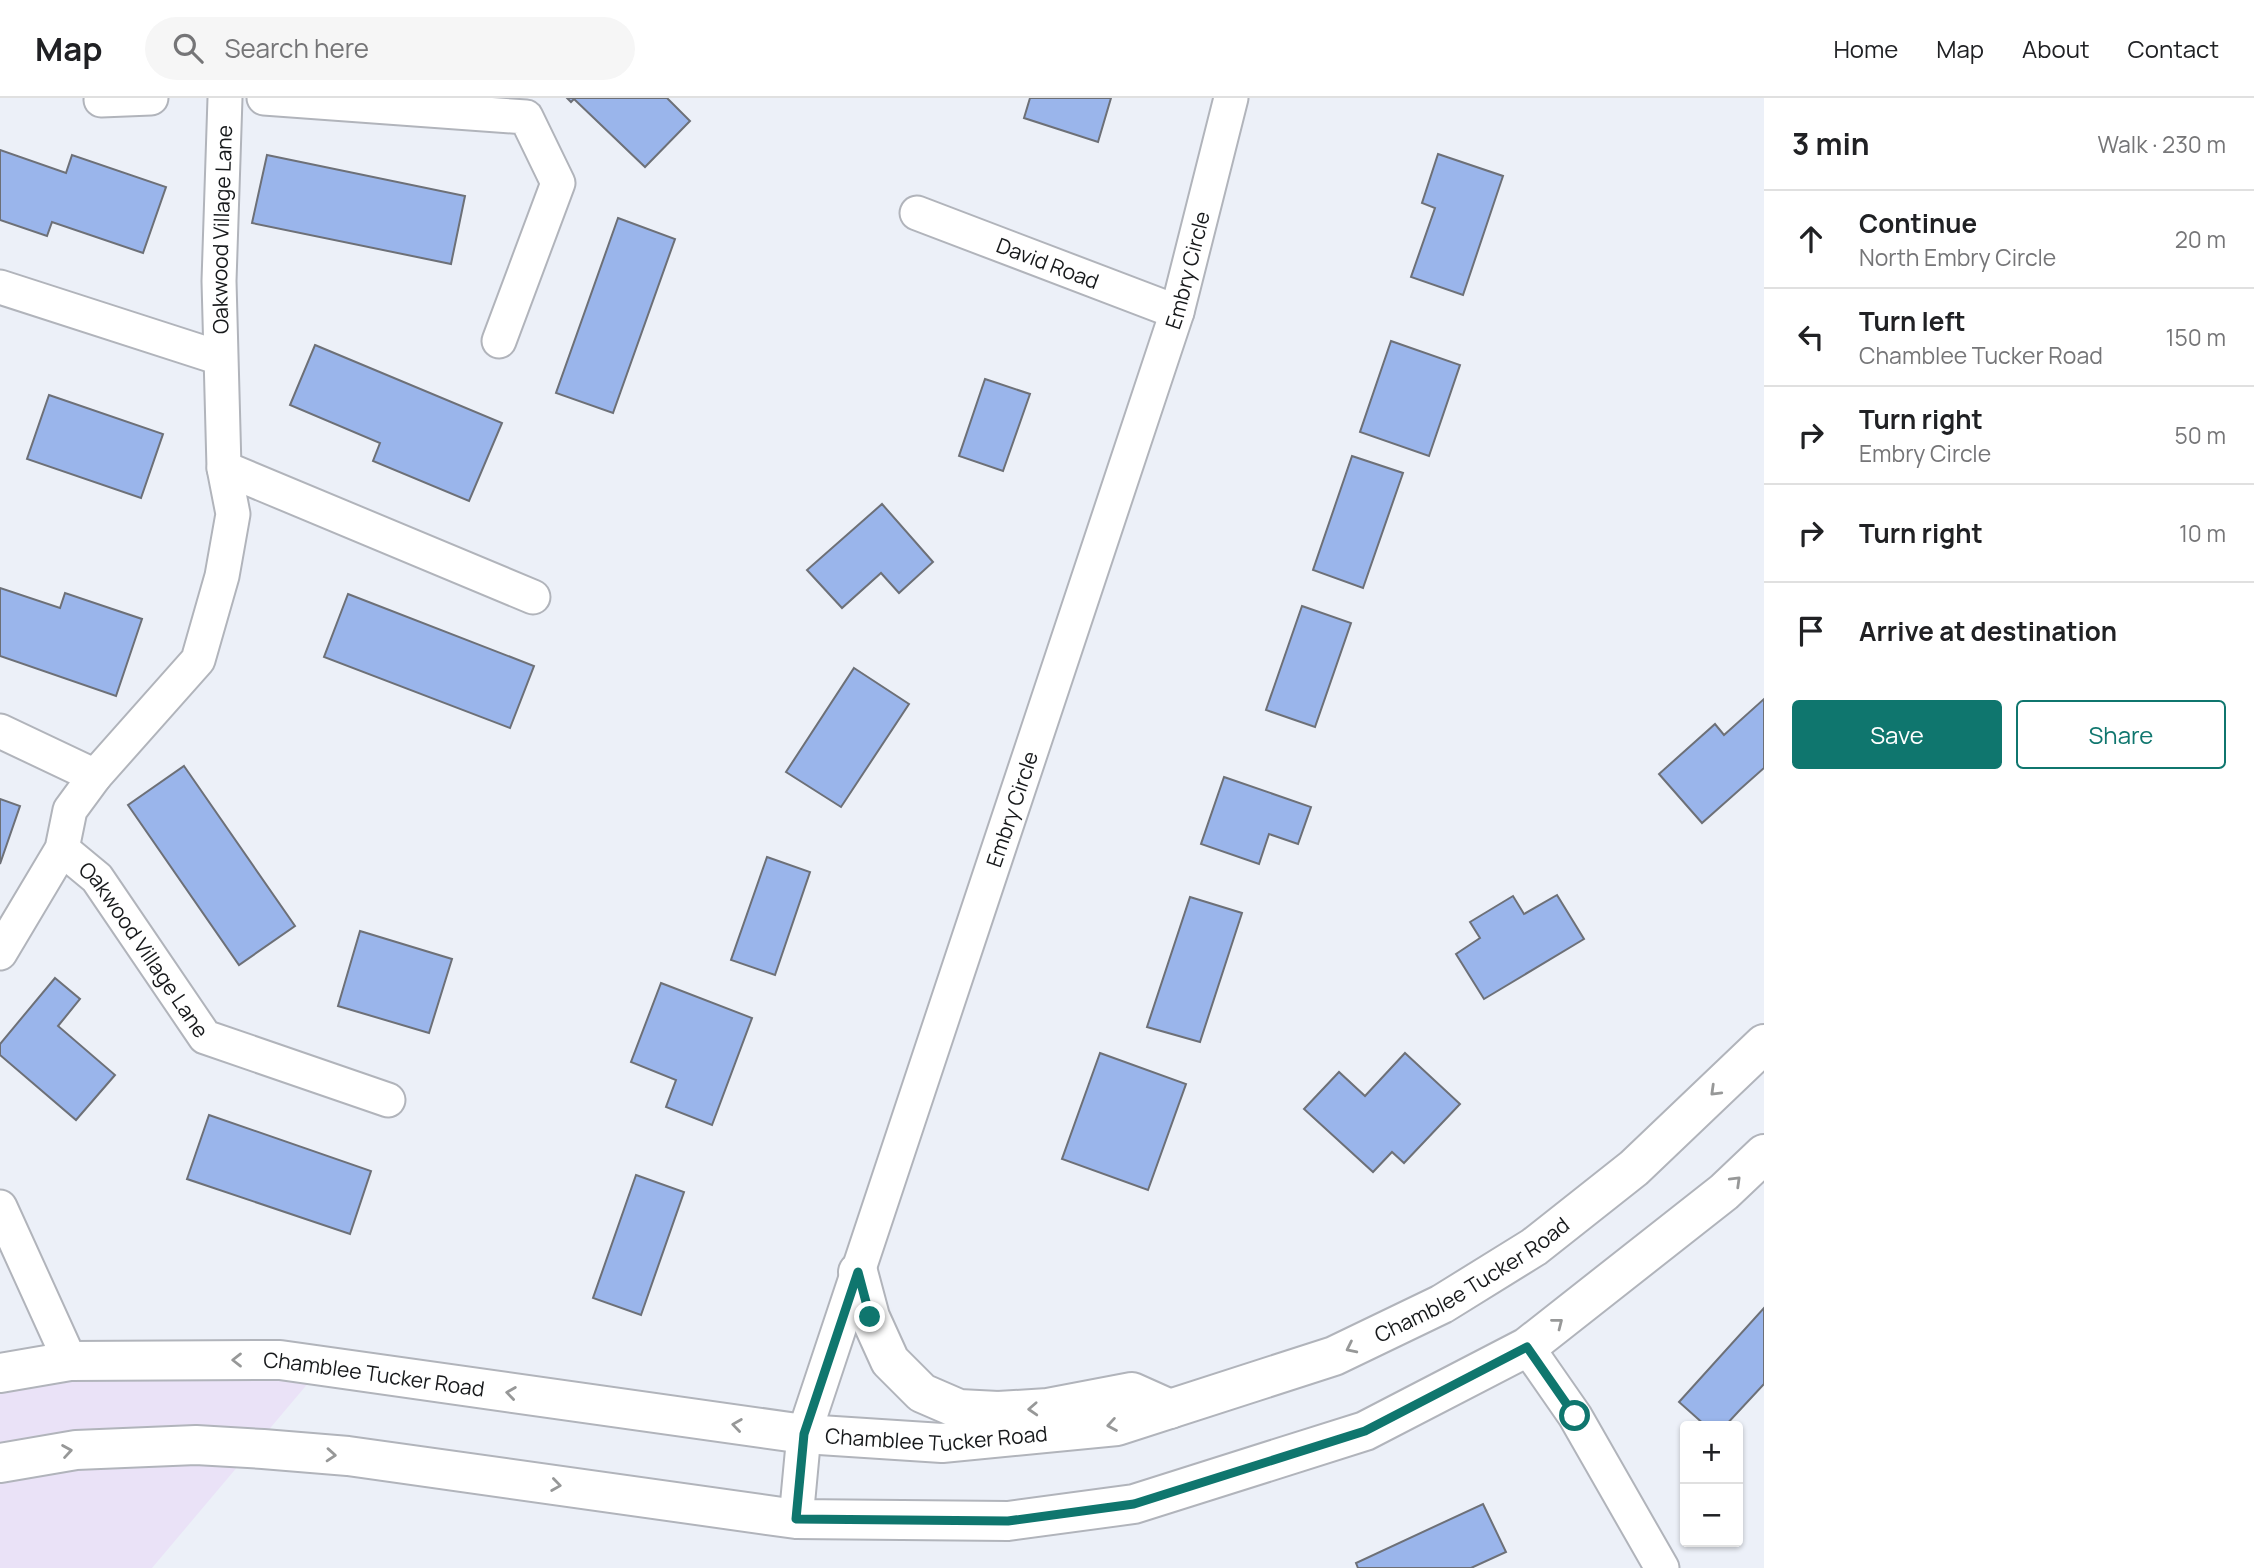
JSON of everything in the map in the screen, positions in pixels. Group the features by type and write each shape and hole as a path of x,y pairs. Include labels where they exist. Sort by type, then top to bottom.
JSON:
{"main road":[{"name":"Chamblee Tucker Road","path":"0,1373 70,1361 281,1360 804,1434 942,1443 1117,1426 1334,1356 1442,1304 1534,1247 1634,1168 1764,1044"},
{"path":"0,1463 76,1450 196,1445 348,1456 796,1519 1008,1521 1134,1504 1365,1431 1527,1347 1724,1192 1764,1154"},
{"path":"858,1272 870,1317 890,1361 922,1393 959,1409 998,1410 1048,1408 1132,1392 1170,1409"}],"street":[{"path":"101,100 151,98"},
{"name":"Oakwood Village Lane","path":"0,953 62,849 70,810 95,776 198,660 222,576 233,514 224,467 220,358 219,281 225,98"},
{"path":"264,98 526,117 558,183 499,341"},
{"name":"Embry Circle","path":"796,1519 804,1434 1177,312 1230,98"},
{"name":"David Road","path":"917,213 1177,312"},
{"name":"Oakwood Village Lane","path":"0,287 220,358"},
{"path":"224,467 533,597"},
{"path":"0,731 95,776"},
{"name":"Oakwood Village Lane","path":"62,849 97,878 205,1037 388,1100"},
{"path":"0,1207 70,1361"},
{"path":"1527,1347 1575,1416 1662,1568"}],"shaded area":[{"path":"326,1362 152,1568 0,1568 0,1390 55,1369"}],"building":[{"path":"567,98 667,98 690,121 645,167 574,99 571,102"},
{"path":"1030,98 1111,98 1098,142 1024,118"},
{"path":"0,150 66,173 72,155 166,187 143,253 52,222 47,236 0,220"},
{"path":"1438,154 1503,176 1463,295 1411,277 1435,208 1422,203"},
{"path":"267,155 465,196 451,264 252,223"},
{"path":"618,218 675,239 613,413 556,393"},
{"path":"1391,341 1460,365 1429,456 1360,432"},
{"path":"315,345 502,423 469,501 373,461 380,443 290,405"},
{"path":"985,379 1030,394 1003,471 959,456"},
{"path":"49,395 163,434 141,498 27,459"},
{"path":"1352,456 1403,473 1363,588 1313,570"},
{"path":"882,504 933,562 899,593 881,573 842,608 807,570"},
{"path":"0,588 60,608 65,593 142,619 116,696 0,656"},
{"path":"348,594 534,666 510,728 324,657"},
{"path":"1302,606 1351,623 1315,727 1266,710"},
{"path":"854,668 909,704 841,807 786,772"},
{"path":"1764,699 1764,768 1702,823 1659,774 1715,724 1724,735"},
{"path":"184,766 295,926 239,965 128,805"},
{"path":"1224,777 1311,807 1298,844 1269,834 1259,864 1201,844"},
{"path":"0,799 20,806 0,864"},
{"path":"767,857 810,872 775,975 731,960"},
{"path":"1557,895 1584,939 1484,999 1456,954 1480,938 1470,922 1513,896 1524,914"},
{"path":"1190,897 1242,913 1200,1042 1147,1027"},
{"path":"360,931 452,959 429,1033 338,1006"},
{"path":"55,978 80,999 58,1026 115,1075 76,1120 0,1055 0,1044"},
{"path":"661,983 752,1018 712,1125 666,1107 676,1080 631,1062"},
{"path":"1100,1053 1186,1084 1148,1190 1062,1159"},
{"path":"1405,1053 1460,1104 1404,1163 1392,1152 1373,1172 1304,1109 1339,1072 1365,1096"},
{"path":"209,1115 371,1171 350,1234 187,1179"},
{"path":"636,1175 684,1192 641,1315 593,1298"},
{"path":"1764,1308 1764,1384 1730,1421 1700,1421 1679,1402"},
{"path":"1483,1504 1506,1552 1471,1568 1358,1568 1356,1563"}],"route":[{"path":"870,1317 858,1272 804,1434 796,1519 1008,1521 1134,1504 1365,1431 1527,1347 1575,1416"}]}
